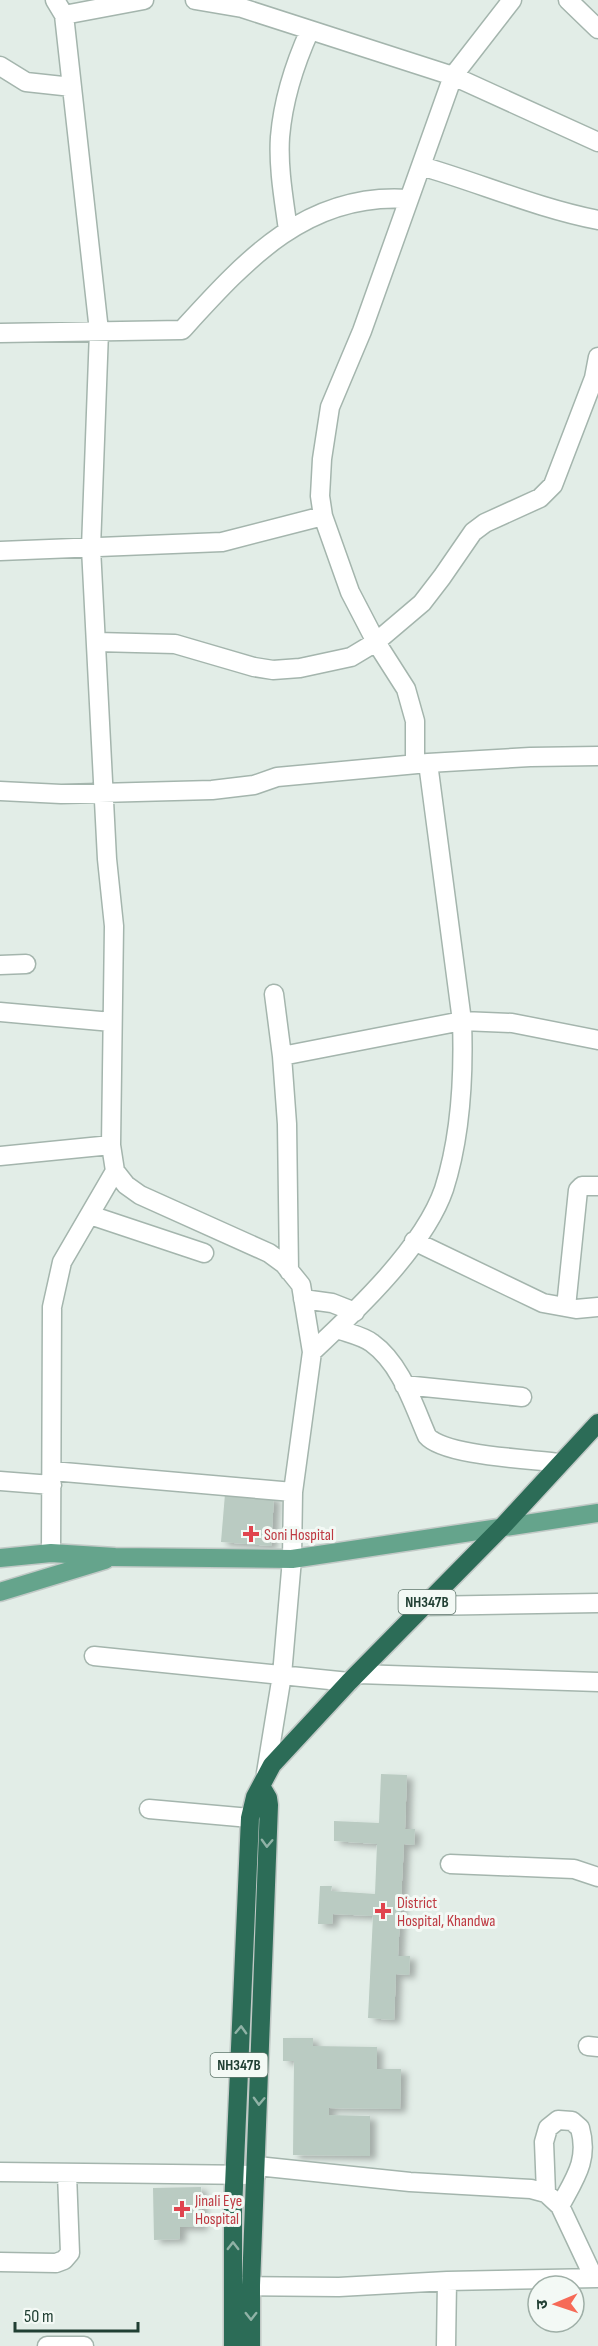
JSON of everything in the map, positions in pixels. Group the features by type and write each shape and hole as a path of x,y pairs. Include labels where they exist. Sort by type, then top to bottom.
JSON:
{"highway":[{"name":"NH347B","path":"251,2346 242,2286 235,2175 250,1818 253,1803 264,1779 353,1678 502,1527 598,1423"},
{"name":"NH347B","path":"233,2346 256,2171 268,1805 264,1779"}],"main road":[{"path":"0,1558 51,1553 115,1557 292,1558 598,1513"},
{"path":"0,1592 115,1557"}],"street":[{"path":"144,0 60,8 72,87 99,331 91,548 107,859 114,926 111,1145 115,1171 126,1185 140,1195 269,1253 301,1285 312,1352 293,1492 292,1558 282,1675 264,1779"},
{"path":"195,0 242,8 453,76 598,142"},
{"path":"312,1352 354,1312 428,1222 443,1190 452,1155 464,1061 462,1021 415,721 406,689 376,642 350,591 322,516 320,496 322,459 330,407 362,331 453,76 512,0"},
{"path":"568,0 598,29"},
{"path":"288,230 280,161 280,136 299,56 310,30"},
{"path":"0,66 26,82 72,87"},
{"path":"421,166 561,213 598,220"},
{"path":"0,333 182,330 267,244 288,230 324,211 354,202 383,198 408,200"},
{"path":"97,642 175,644 254,667 273,670 351,657 376,642 422,603 473,532 485,523 540,498 553,485 596,378 598,357"},
{"path":"0,551 222,542 322,516"},
{"path":"0,791 60,794 103,791 212,790 254,785 277,777 422,763 598,756"},
{"path":"0,965 26,964"},
{"path":"274,994 287,1124 289,1271"},
{"path":"0,1012 112,1022"},
{"path":"282,1056 462,1021 512,1023 598,1040"},
{"path":"0,1156 111,1145"},
{"path":"51,1553 52,1306 62,1262 115,1171"},
{"path":"566,1307 578,1190 582,1186 598,1186"},
{"path":"90,1215 204,1253"},
{"path":"414,1241 543,1303 566,1307 598,1307"},
{"path":"303,1299 332,1303 354,1312"},
{"path":"337,1329 371,1341 389,1359 404,1385 427,1436 438,1445 468,1452 560,1462"},
{"path":"404,1385 522,1397"},
{"path":"0,1481 52,1478 293,1492"},
{"path":"423,1606 598,1603"},
{"path":"94,1656 282,1675 598,1682"},
{"path":"149,1809 250,1818"},
{"path":"450,1864 574,1869 598,1878"},
{"path":"546,2193 544,2142 548,2128 558,2120 572,2121 580,2128 584,2154 580,2167 560,2206"},
{"path":"0,2172 235,2175 256,2171 531,2189 546,2193 560,2206 596,2278 447,2281 339,2287 242,2286"},
{"path":"0,2262 56,2263 64,2260 70,2253 67,2174"},
{"path":"446,2346 447,2281"},
{"path":"46,2346 84,2346"}],"building":[{"path":"225,1494 274,1497 271,1546 221,1542"},
{"path":"381,1774 407,1775 405,1829 415,1829 414,1845 404,1844 398,1956 410,1956 409,1975 396,1974 394,2020 368,2018 373,1916 333,1914 332,1924 318,1924 320,1886 332,1886 331,1891 375,1894 377,1844 334,1841 334,1821 379,1823"},
{"path":"283,2038 313,2038 313,2046 377,2047 377,2069 401,2069 400,2109 329,2108 329,2115 370,2116 370,2156 293,2155 294,2061 283,2061"},
{"path":"201,2187 202,2227 180,2227 180,2239 154,2240 153,2188"}],"place":[{"name":"Soni Hospital","path":"251,1534"},
{"name":"District Hospital, Khandwa","path":"383,1911"},
{"name":"Jinali Eye Hospital","path":"182,2209"}]}
